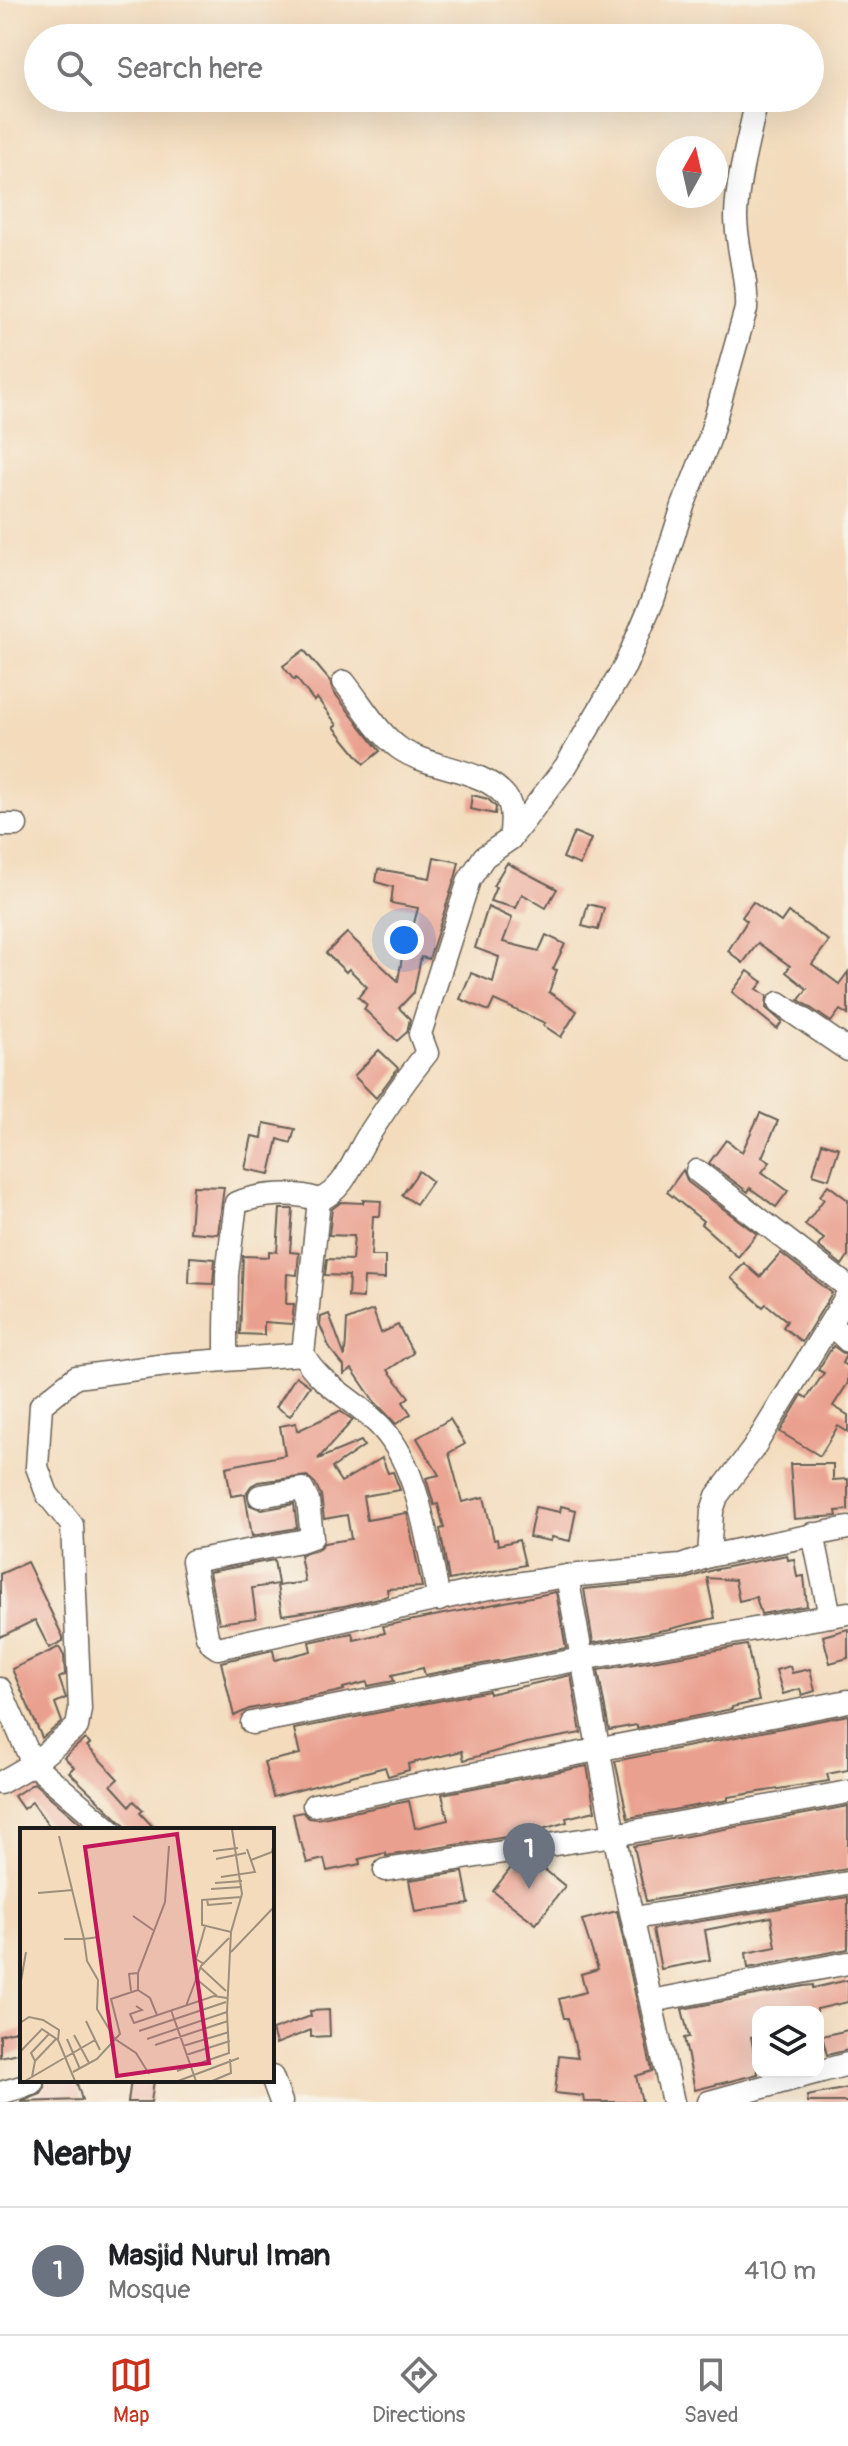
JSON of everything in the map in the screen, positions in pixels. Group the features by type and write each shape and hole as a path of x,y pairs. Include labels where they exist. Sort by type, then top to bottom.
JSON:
{"street":[{"path":"232,1359 226,1350 227,1274 236,1203 247,1199 301,1195 319,1200 329,1196 343,1182 367,1136 427,1053 420,1034 469,880 484,857 510,839 566,766 625,666 653,600 683,506 709,440 746,309 747,295 737,241 736,214 754,112"},
{"path":"344,682 399,748 410,755 473,777 508,798 512,821 510,839"},
{"path":"779,1003 848,1050"},
{"path":"697,1171 848,1287"},
{"path":"319,1200 303,1354 317,1375 365,1411 398,1447 415,1494 439,1600"},
{"path":"709,1556 712,1511 717,1496 753,1449 848,1294"},
{"path":"830,1324 848,1341"},
{"path":"0,1783 33,1764 77,1727 80,1709 72,1525 47,1494 37,1467 41,1405 76,1377 174,1364 303,1354"},
{"path":"260,1496 302,1489 308,1501 312,1537 193,1561 207,1636 218,1648 484,1589 567,1576 681,1566 709,1556 848,1528"},
{"path":"252,1723 581,1659 839,1615 813,1534"},
{"path":"567,1576 614,1835 673,2102"},
{"path":"0,1689 33,1764 108,1828"},
{"path":"314,1805 848,1701"},
{"path":"385,1870 614,1835 848,1792"},
{"path":"634,1918 848,1883"},
{"path":"652,2001 848,1963"},
{"path":"824,2070 848,2064"},
{"path":"709,2102 796,2078"},
{"path":"274,2082 281,2102"},
{"path":"0,2093 32,2084"}],"building":[{"path":"304,650 380,751 364,764 334,727 337,725 317,698 314,701 283,666"},
{"path":"472,795 488,799 496,807 495,814 470,809"},
{"path":"574,832 591,839 580,865 563,858"},
{"path":"434,857 459,862 429,959 421,957 414,992 399,1008 410,1019 407,1032 397,1041 364,1009 367,1005 358,997 367,987 326,953 347,933 398,981 402,957 405,957 418,908 391,903 393,887 376,882 378,869 430,878"},
{"path":"507,863 557,889 546,908 522,894 516,908 490,901 496,887 493,886"},
{"path":"753,902 781,922 788,912 829,941 812,964 839,984 848,972 848,1015 840,1010 831,1022 799,1000 807,989 786,972 790,966 758,943 743,963 728,951 747,921 742,917"},
{"path":"588,904 604,908 598,930 582,926"},
{"path":"488,907 512,918 503,942 539,951 546,935 565,944 553,969 557,970 549,992 577,1011 561,1037 543,1025 545,1023 494,1000 489,1011 460,999 471,973 493,982 499,957 475,948"},
{"path":"748,971 763,982 757,989 767,996 766,1008 782,1022 777,1029 732,992"},
{"path":"379,1050 398,1068 376,1098 354,1076"},
{"path":"760,1113 778,1121 762,1157 770,1162 762,1172 788,1191 776,1207 750,1188 748,1192 709,1163 726,1140 742,1152"},
{"path":"264,1123 295,1129 291,1143 278,1139 270,1174 245,1169 252,1136 262,1138"},
{"path":"822,1143 839,1148 829,1179 813,1174"},
{"path":"683,1170 688,1182 757,1234 738,1257 701,1224 703,1221 667,1192"},
{"path":"419,1171 432,1181 416,1204 402,1195"},
{"path":"828,1185 848,1200 848,1256 842,1265 818,1246 824,1239 805,1225 824,1199 820,1196"},
{"path":"193,1186 224,1187 218,1234 190,1232"},
{"path":"363,1200 381,1201 380,1216 373,1216 371,1256 385,1256 385,1279 364,1278 363,1298 348,1297 349,1276 325,1275 327,1259 352,1260 354,1236 329,1235 332,1209 341,1202 363,1203"},
{"path":"280,1209 293,1209 290,1252 299,1253 297,1275 287,1274 286,1304 294,1304 292,1324 264,1322 264,1335 240,1334 243,1256 269,1257 269,1251 277,1252"},
{"path":"781,1253 832,1293 802,1342 783,1327 787,1321 766,1304 763,1307 731,1278 744,1263 760,1277"},
{"path":"190,1257 215,1259 213,1284 189,1283"},
{"path":"373,1310 381,1333 398,1325 413,1353 388,1370 409,1397 403,1402 411,1414 396,1424 374,1401 352,1369 344,1374 344,1366 330,1349 320,1325 321,1317 329,1314 345,1357 347,1320"},
{"path":"833,1346 846,1355 842,1363 848,1367 848,1383 833,1406 848,1415 848,1432 838,1426 820,1456 780,1432 802,1395 807,1398 824,1373 818,1370"},
{"path":"296,1376 310,1386 290,1416 276,1407"},
{"path":"340,1411 353,1420 318,1459 361,1441 364,1446 332,1468 341,1482 382,1458 388,1473 393,1472 400,1490 363,1496 367,1520 407,1513 422,1587 387,1589 388,1596 282,1615 277,1586 305,1582 300,1555 317,1550 324,1543 351,1539 347,1515 324,1519 321,1495 307,1476 258,1482 247,1492 250,1505 262,1510 294,1504 297,1528 252,1536 245,1494 231,1496 226,1467 285,1455 280,1426 296,1423 297,1431"},
{"path":"450,1419 465,1444 449,1453 462,1502 484,1497 494,1540 497,1539 498,1545 519,1540 525,1565 449,1580 440,1529 444,1528 438,1504 434,1505 426,1478 439,1475 417,1438"},
{"path":"790,1464 833,1464 833,1480 848,1479 848,1510 836,1511 837,1516 794,1519"},
{"path":"561,1506 576,1510 570,1541 529,1537 535,1507 560,1512"},
{"path":"787,1555 788,1560 794,1559 797,1577 804,1576 807,1606 761,1614 756,1597 739,1601 735,1580 707,1578 715,1618 593,1643 584,1589 683,1580 713,1570"},
{"path":"274,1560 278,1584 252,1588 256,1618 219,1623 209,1572"},
{"path":"27,1562 63,1637 63,1641 49,1648 35,1620 0,1637 0,1574"},
{"path":"556,1592 566,1648 425,1675 423,1668 392,1675 394,1681 368,1686 367,1682 336,1692 249,1709 234,1716 221,1662 273,1650 275,1660 311,1651 309,1642 352,1633 354,1640 385,1633 383,1626"},
{"path":"848,1629 848,1658 830,1663 823,1636"},
{"path":"747,1645 759,1701 637,1728 637,1725 609,1730 598,1670"},
{"path":"59,1647 64,1656 65,1675 59,1678 66,1698 55,1703 62,1722 42,1738 12,1669"},
{"path":"790,1666 792,1673 810,1669 815,1691 802,1695 800,1689 783,1694 776,1670"},
{"path":"571,1675 581,1733 464,1760 462,1751 408,1764 409,1770 388,1776 385,1767 273,1797 264,1762 300,1754 294,1729 489,1691 489,1694"},
{"path":"848,1715 848,1770 827,1774 829,1781 728,1797 728,1800 628,1818 615,1761"},
{"path":"85,1739 90,1744 87,1746 118,1779 111,1785 130,1806 134,1801 154,1828 127,1828 69,1772 74,1767 64,1757"},
{"path":"587,1766 595,1811 566,1818 567,1822 525,1834 386,1856 386,1853 359,1859 360,1864 327,1871 324,1859 307,1863 293,1814 302,1812 309,1818 317,1819 409,1801 415,1828 448,1820 442,1794"},
{"path":"34,1783 86,1828 51,1828 32,1802 23,1809 14,1796"},
{"path":"848,1806 848,1869 646,1901 634,1846"},
{"path":"534,1861 565,1886 536,1924 493,1891 514,1864"},
{"path":"463,1872 469,1904 415,1912 409,1880"},
{"path":"848,1897 848,1949 748,1968 746,1953 776,1947 771,1917 705,1930 710,1960 661,1969 653,1929"},
{"path":"617,1911 652,2071 636,2076 642,2102 584,2102 583,2096 555,2093 559,2056 578,2058 568,2018 564,2018 559,1999 586,1992 581,1974 598,1969 582,1920"},
{"path":"848,1980 848,2002 824,2007 752,2006 752,2076 695,2090 684,2038 689,2037 682,2009 804,1986 813,1985 813,1988"},
{"path":"329,2010 330,2036 311,2037 311,2030 276,2044 274,2029 311,2016 310,2011"},
{"path":"20,2030 20,2052 0,2057 0,2035"},
{"path":"848,2030 848,2050 827,2055 824,2036"},
{"path":"45,2082 77,2082 82,2100 20,2102 41,2094"},
{"path":"131,2082 154,2082 151,2102 128,2102"},
{"path":"848,2088 848,2102 808,2102 807,2096"}],"place":[{"name":"Masjid Nurul Iman","path":"529,1889"}]}
